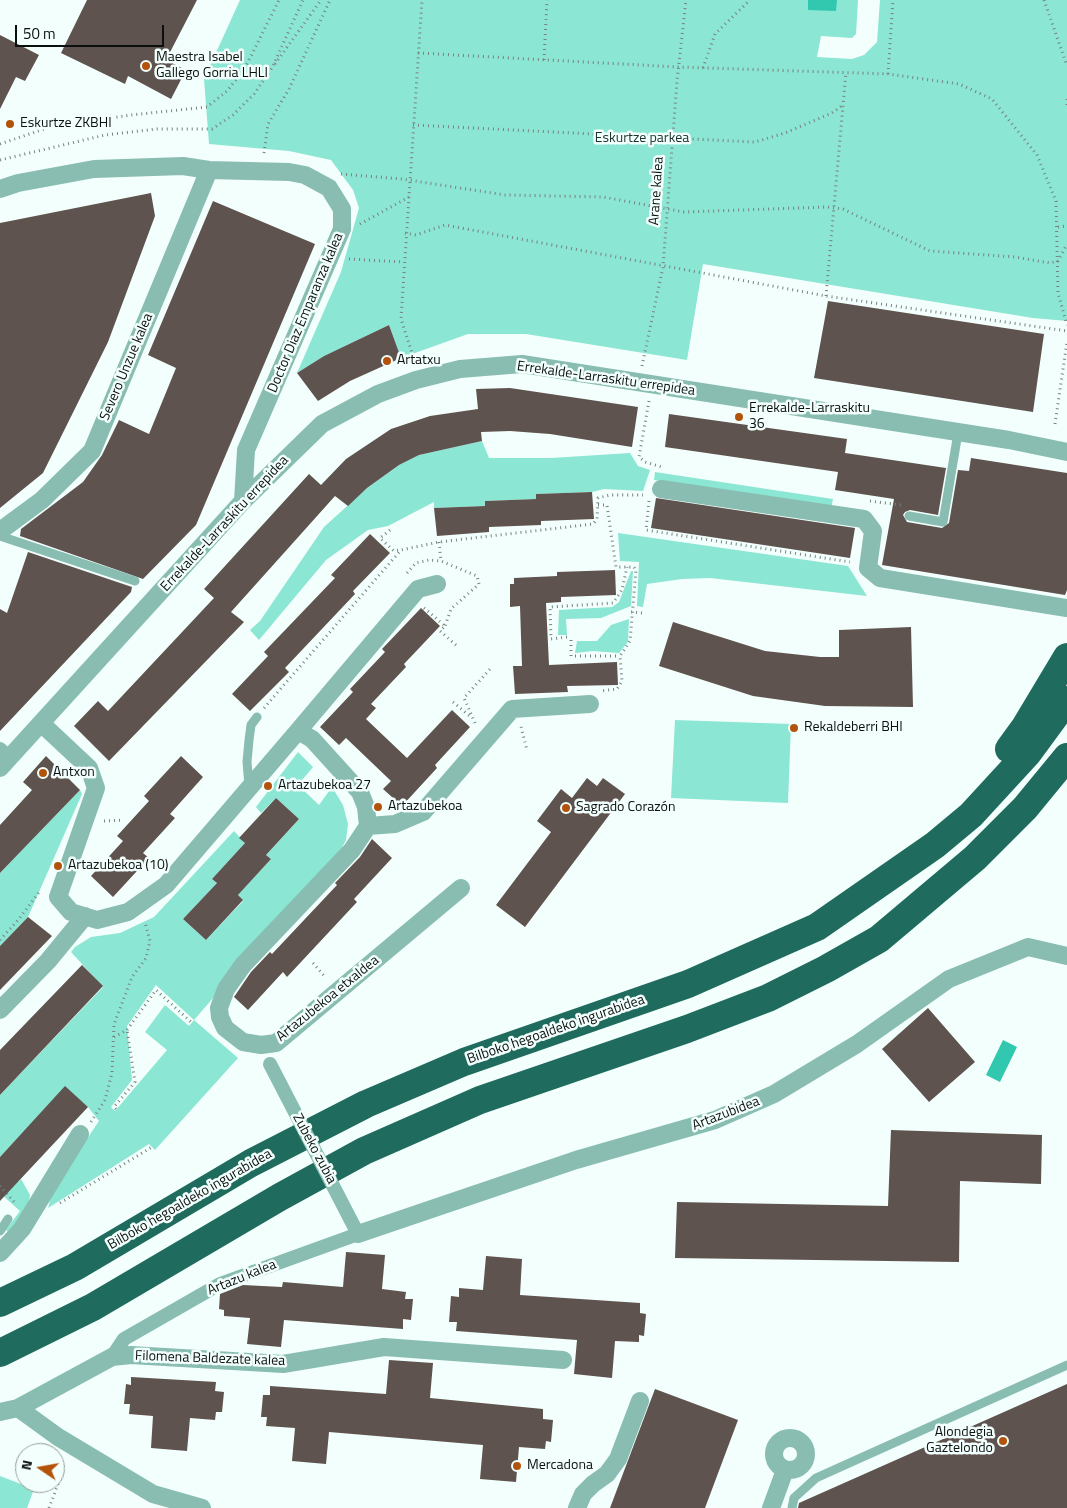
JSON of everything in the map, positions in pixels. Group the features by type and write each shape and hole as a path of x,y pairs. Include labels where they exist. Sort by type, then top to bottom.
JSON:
{"highway":[{"path":"889,878 994,769 1025,727 1066,658"},
{"name":"Bilboko hegoaldeko ingurabidea","path":"0,1303 75,1267 251,1163 366,1104 464,1062 688,984 817,927 935,845 971,815 1028,753 1067,700"},
{"path":"879,939 975,858 1025,808 1067,758"},
{"path":"0,1353 93,1307 280,1197 364,1151 480,1100 687,1029 768,998 826,969 943,901 984,871 1022,835 1067,785"}],"street":[{"name":"Doctor Diaz Emparanza kalea","path":"0,189 94,169 183,166 209,170 289,172 306,175 329,188 342,209 342,229 246,450 243,501"},
{"name":"Severo Unzue kalea","path":"0,531 42,500 92,451 209,170"},
{"name":"Errekalde-Larraskitu errepidea","path":"3,758 42,724 243,501 322,424 378,394 416,380 460,369 522,364 1009,440 1067,452"},
{"path":"660,489 864,519 873,531 868,568 880,578 1067,608"},
{"path":"42,724 89,768 96,788 58,897 71,912 97,920 128,912 166,885 250,789 418,589 438,584"},
{"path":"298,731 312,739 354,784 366,807 368,826 395,824 423,812 512,709 590,704"},
{"name":"Artazubekoa etxaldea","path":"368,826 352,850 243,965 226,989 218,1008 225,1028 233,1036 243,1042 261,1046 276,1043 461,888"},
{"path":"0,1010 48,961 85,916"},
{"name":"Artazubidea","path":"358,1234 576,1160 715,1120 783,1089 857,1044 949,979 1028,947 1067,956"},
{"name":"Zubeko zubia","path":"270,1064 358,1234"},
{"path":"1,1250 22,1229 80,1134"},
{"name":"Artazu kalea","path":"112,1357 124,1339 220,1284 358,1234"},
{"name":"Filomena Baldezate kalea","path":"0,1412 18,1408 112,1357 131,1356 283,1364 384,1347 563,1360"},
{"path":"577,1508 583,1494 608,1474 618,1459 640,1401"},
{"path":"18,1408 58,1437 153,1494 202,1508"},
{"path":"772,1508 785,1470"}],"lane":[{"path":"909,516 943,522 958,433"},
{"path":"0,536 134,581"},
{"path":"250,789 247,762 248,747 251,725 257,716"},
{"path":"0,1231 8,1219"},
{"path":"792,1508 794,1498 816,1478 1067,1365"}],"path":[{"path":"0,144 50,127 132,115 207,108 227,91 244,70 280,0"},
{"path":"272,68 303,0"},
{"path":"0,160 105,135 156,129 212,129 233,114 254,94 322,0"},
{"path":"264,153 268,124 290,90 330,0"},
{"path":"412,356 401,319 403,262 410,196 412,125 422,0"},
{"path":"544,60 547,0"},
{"name":"Arane kalea","path":"638,382 663,267 678,67 686,0"},
{"path":"703,68 715,34 750,0"},
{"path":"888,74 893,0"},
{"path":"1044,0 1067,66"},
{"path":"418,53 678,67 888,74 959,84 992,99 1037,155 1056,201 1058,293 1067,326"},
{"path":"826,296 846,72"},
{"path":"1067,99 1067,105"},
{"path":"412,125 755,142 815,121 843,105"},
{"path":"337,174 410,180 505,195 603,197 684,212 844,209 930,251 1015,257 1050,262 1058,261"},
{"path":"358,225 410,196"},
{"path":"406,233 416,235 445,225 826,296 1067,331"},
{"path":"1058,227 1067,226"},
{"path":"1058,261 1067,244"},
{"path":"346,259 403,262"},
{"path":"1055,424 1067,342"},
{"path":"647,409 640,457 652,465 662,467"},
{"path":"651,472 652,465"},
{"path":"390,530 380,538 394,551 439,542 594,524 597,519 598,498 610,495 649,495 646,530 850,562 856,570"},
{"path":"590,704 599,691 620,686 622,681 620,656 630,641 636,570 634,567 616,567 607,505 598,505"},
{"path":"439,542 441,561 465,570 478,578 479,584 451,609 445,626 440,631 457,646"},
{"path":"257,716 401,550"},
{"path":"567,637 552,639 550,607 613,603 622,590 626,567"},
{"path":"423,607 445,626"},
{"path":"631,612 642,613"},
{"path":"571,640 571,656 620,656"},
{"path":"475,726 464,698 491,668"},
{"path":"453,702 473,718"},
{"path":"521,726 527,750"},
{"path":"96,822 123,820"},
{"path":"0,940 53,875 65,878"},
{"path":"80,1134 95,1117 105,1100 112,1073 114,1024 132,977 146,958 150,941 144,921"},
{"path":"313,963 317,968"},
{"path":"114,1037 127,1030 156,990 192,1023"},
{"path":"116,1110 114,1107 135,1082 127,1030"},
{"path":"56,1205 152,1147"},
{"path":"0,1186 15,1203"},
{"path":"49,1508 55,1493"}],"green space":[{"name":"Eskurtze parkea","path":"240,0 858,0 856,34 852,38 821,36 817,57 852,59 864,55 877,42 880,0 1067,0 1067,321 1033,318 703,264 687,360 526,334 468,334 401,358 389,325 324,356 297,373 341,272 359,208 353,190 331,160 289,151 209,144 204,79"},
{"path":"482,441 489,458 551,458 630,453 638,466 650,470 643,491 604,489 592,492 536,494 536,499 485,501 485,506 434,508 434,502 388,526 368,530 326,560 259,640 250,630 260,621 324,527 367,488 399,465 419,455"},
{"path":"655,472 833,499 831,509 654,480"},
{"path":"618,533 848,566 867,596 710,578 682,579 647,584 643,607 637,606 639,562 620,561"},
{"path":"631,571 633,571 631,606 601,618 566,619 567,635 558,635 559,610 612,607 619,602"},
{"path":"629,619 628,642 619,653 593,651 575,653 577,641 597,641 611,625"},
{"path":"675,720 791,724 788,803 671,798"},
{"path":"298,752 313,767 298,785 319,805 332,787 343,805 348,824 346,840 339,853 194,1020 238,1058 155,1150 149,1144 48,1208 53,1190 99,1121 88,1107 65,1087 0,1157 0,1095 103,987 71,952 75,947 91,937 120,933 154,917 234,831 245,843 212,879 217,883 183,919 206,940 243,901 238,895 271,859 266,855 299,819 276,798 261,813 256,807","holes":["156,985 194,1020 189,1026 165,1005 145,1032 167,1050 115,1111 111,1107 132,1080 127,1026"]},
{"path":"80,790 82,794 28,917 0,946 0,873"},
{"path":"0,1165 18,1182 21,1179 30,1195 28,1207 9,1233 6,1230 20,1211 0,1193"},
{"path":"0,1476 15,1482 15,1493 33,1493 27,1508 0,1508"}],"shaded area":[{"path":"808,0 837,0 836,11 808,10"},
{"path":"1003,1040 1017,1047 1000,1082 986,1075"}],"building":[{"path":"87,0 197,0 166,60 186,70 171,99 128,76 125,84 61,53"},
{"path":"0,35 39,55 25,81 16,77 0,109"},
{"path":"151,193 155,216 108,342 43,473 0,508 0,223"},
{"path":"213,201 315,244 196,525 143,579 20,536 21,529 83,482 102,455 119,420 149,434 176,368 148,355"},
{"path":"828,301 1044,334 1033,412 814,378"},
{"path":"389,325 401,358 350,381 318,401 297,373 324,356"},
{"path":"510,388 638,407 632,447 550,434 510,431 481,432 482,441 419,455 399,465 367,488 348,506 335,496 231,612 244,622 109,761 74,726 98,701 108,711 214,598 204,589 309,474 321,485 346,459 391,429 430,416 478,409 476,389"},
{"path":"669,414 847,439 845,453 946,468 938,515 910,510 903,515 907,522 942,528 949,523 958,470 969,471 971,458 1067,473 1067,590 1065,595 882,565 894,499 835,490 838,472 665,447"},
{"path":"592,492 594,519 541,521 541,525 489,527 489,532 437,536 434,508 485,506 485,501 536,499 536,494"},
{"path":"656,498 855,528 850,558 651,528"},
{"path":"370,534 390,553 353,591 355,594 285,668 289,672 250,711 232,694 268,656 264,652 335,578 331,575"},
{"path":"28,552 132,587 131,592 0,731 0,609 7,613"},
{"path":"615,570 616,595 561,597 561,602 546,603 549,665 617,662 618,685 567,686 568,692 515,694 513,666 522,666 520,606 510,607 510,584 514,584 514,578 557,576 557,572"},
{"path":"421,608 440,626 404,664 406,667 371,704 376,708 366,719 407,758 452,710 470,727 435,765 437,768 402,806 383,789 391,781 346,738 339,745 320,727 353,692 350,689 385,652 382,649"},
{"path":"673,622 765,651 820,657 839,657 839,630 911,627 913,707 825,706 753,696 659,666"},
{"path":"46,756 80,790 0,873 0,825 32,790 23,782"},
{"path":"181,756 203,777 170,814 175,818 143,853 149,858 113,897 91,876 123,841 117,836 149,801 144,796"},
{"path":"587,778 597,786 603,778 625,794 525,927 496,905 551,832 537,821 561,789 572,798"},
{"path":"276,798 299,819 266,855 271,859 238,895 243,900 206,940 183,919 217,883 212,879 245,843 239,838"},
{"path":"372,839 392,858 354,899 357,902 287,977 283,972 248,1010 234,997 251,972 270,952 272,954 337,885 335,883 360,857"},
{"path":"28,917 52,936 0,990 0,946"},
{"path":"82,965 103,986 0,1095 0,1050"},
{"path":"928,1008 975,1062 929,1102 882,1049"},
{"path":"65,1086 88,1107 0,1201 0,1157"},
{"path":"891,1130 1042,1135 1041,1184 960,1181 959,1262 675,1258 677,1202 888,1206"},
{"path":"346,1252 385,1255 382,1289 406,1292 405,1299 413,1299 411,1320 403,1319 403,1329 284,1320 281,1347 247,1344 250,1318 224,1316 224,1310 219,1309 220,1294 243,1285 282,1287 283,1282 343,1287"},
{"path":"486,1256 522,1259 520,1295 640,1303 640,1313 646,1314 644,1336 639,1335 639,1342 615,1341 612,1378 574,1374 577,1340 456,1331 457,1322 449,1322 451,1296 459,1297 459,1288 483,1290"},
{"path":"389,1360 433,1363 430,1398 543,1409 543,1419 553,1420 551,1442 546,1441 545,1449 519,1447 516,1482 480,1479 483,1445 329,1432 326,1464 292,1461 295,1428 266,1426 267,1417 261,1417 263,1395 270,1395 270,1386 386,1394"},
{"path":"131,1377 216,1382 215,1391 224,1392 222,1412 216,1412 215,1420 190,1418 187,1451 151,1448 153,1416 129,1414 130,1404 124,1404 126,1384 131,1385"},
{"name":"Alondegia Gaztelondo","path":"1067,1384 1067,1508 798,1508 799,1503"},
{"path":"655,1389 738,1420 705,1508 610,1508"}],"place":[{"name":"Maestra Isabel Gallego Gorria LHLI","path":"146,66"},
{"name":"Eskurtze ZKBHI","path":"10,124"},
{"name":"Artatxu","path":"387,361"},
{"name":"Errekalde-Larraskitu 36","path":"739,417"},
{"name":"Rekaldeberri BHI","path":"794,728"},
{"name":"Antxon","path":"43,773"},
{"name":"Artazubekoa 27","path":"268,786"},
{"name":"Artazubekoa","path":"378,807"},
{"name":"Sagrado Corazón","path":"566,808"},
{"name":"Artazubekoa (10)","path":"58,866"},
{"name":"Alondegia Gaztelondo","path":"1003,1441"},
{"name":"Mercadona","path":"517,1466"}]}
